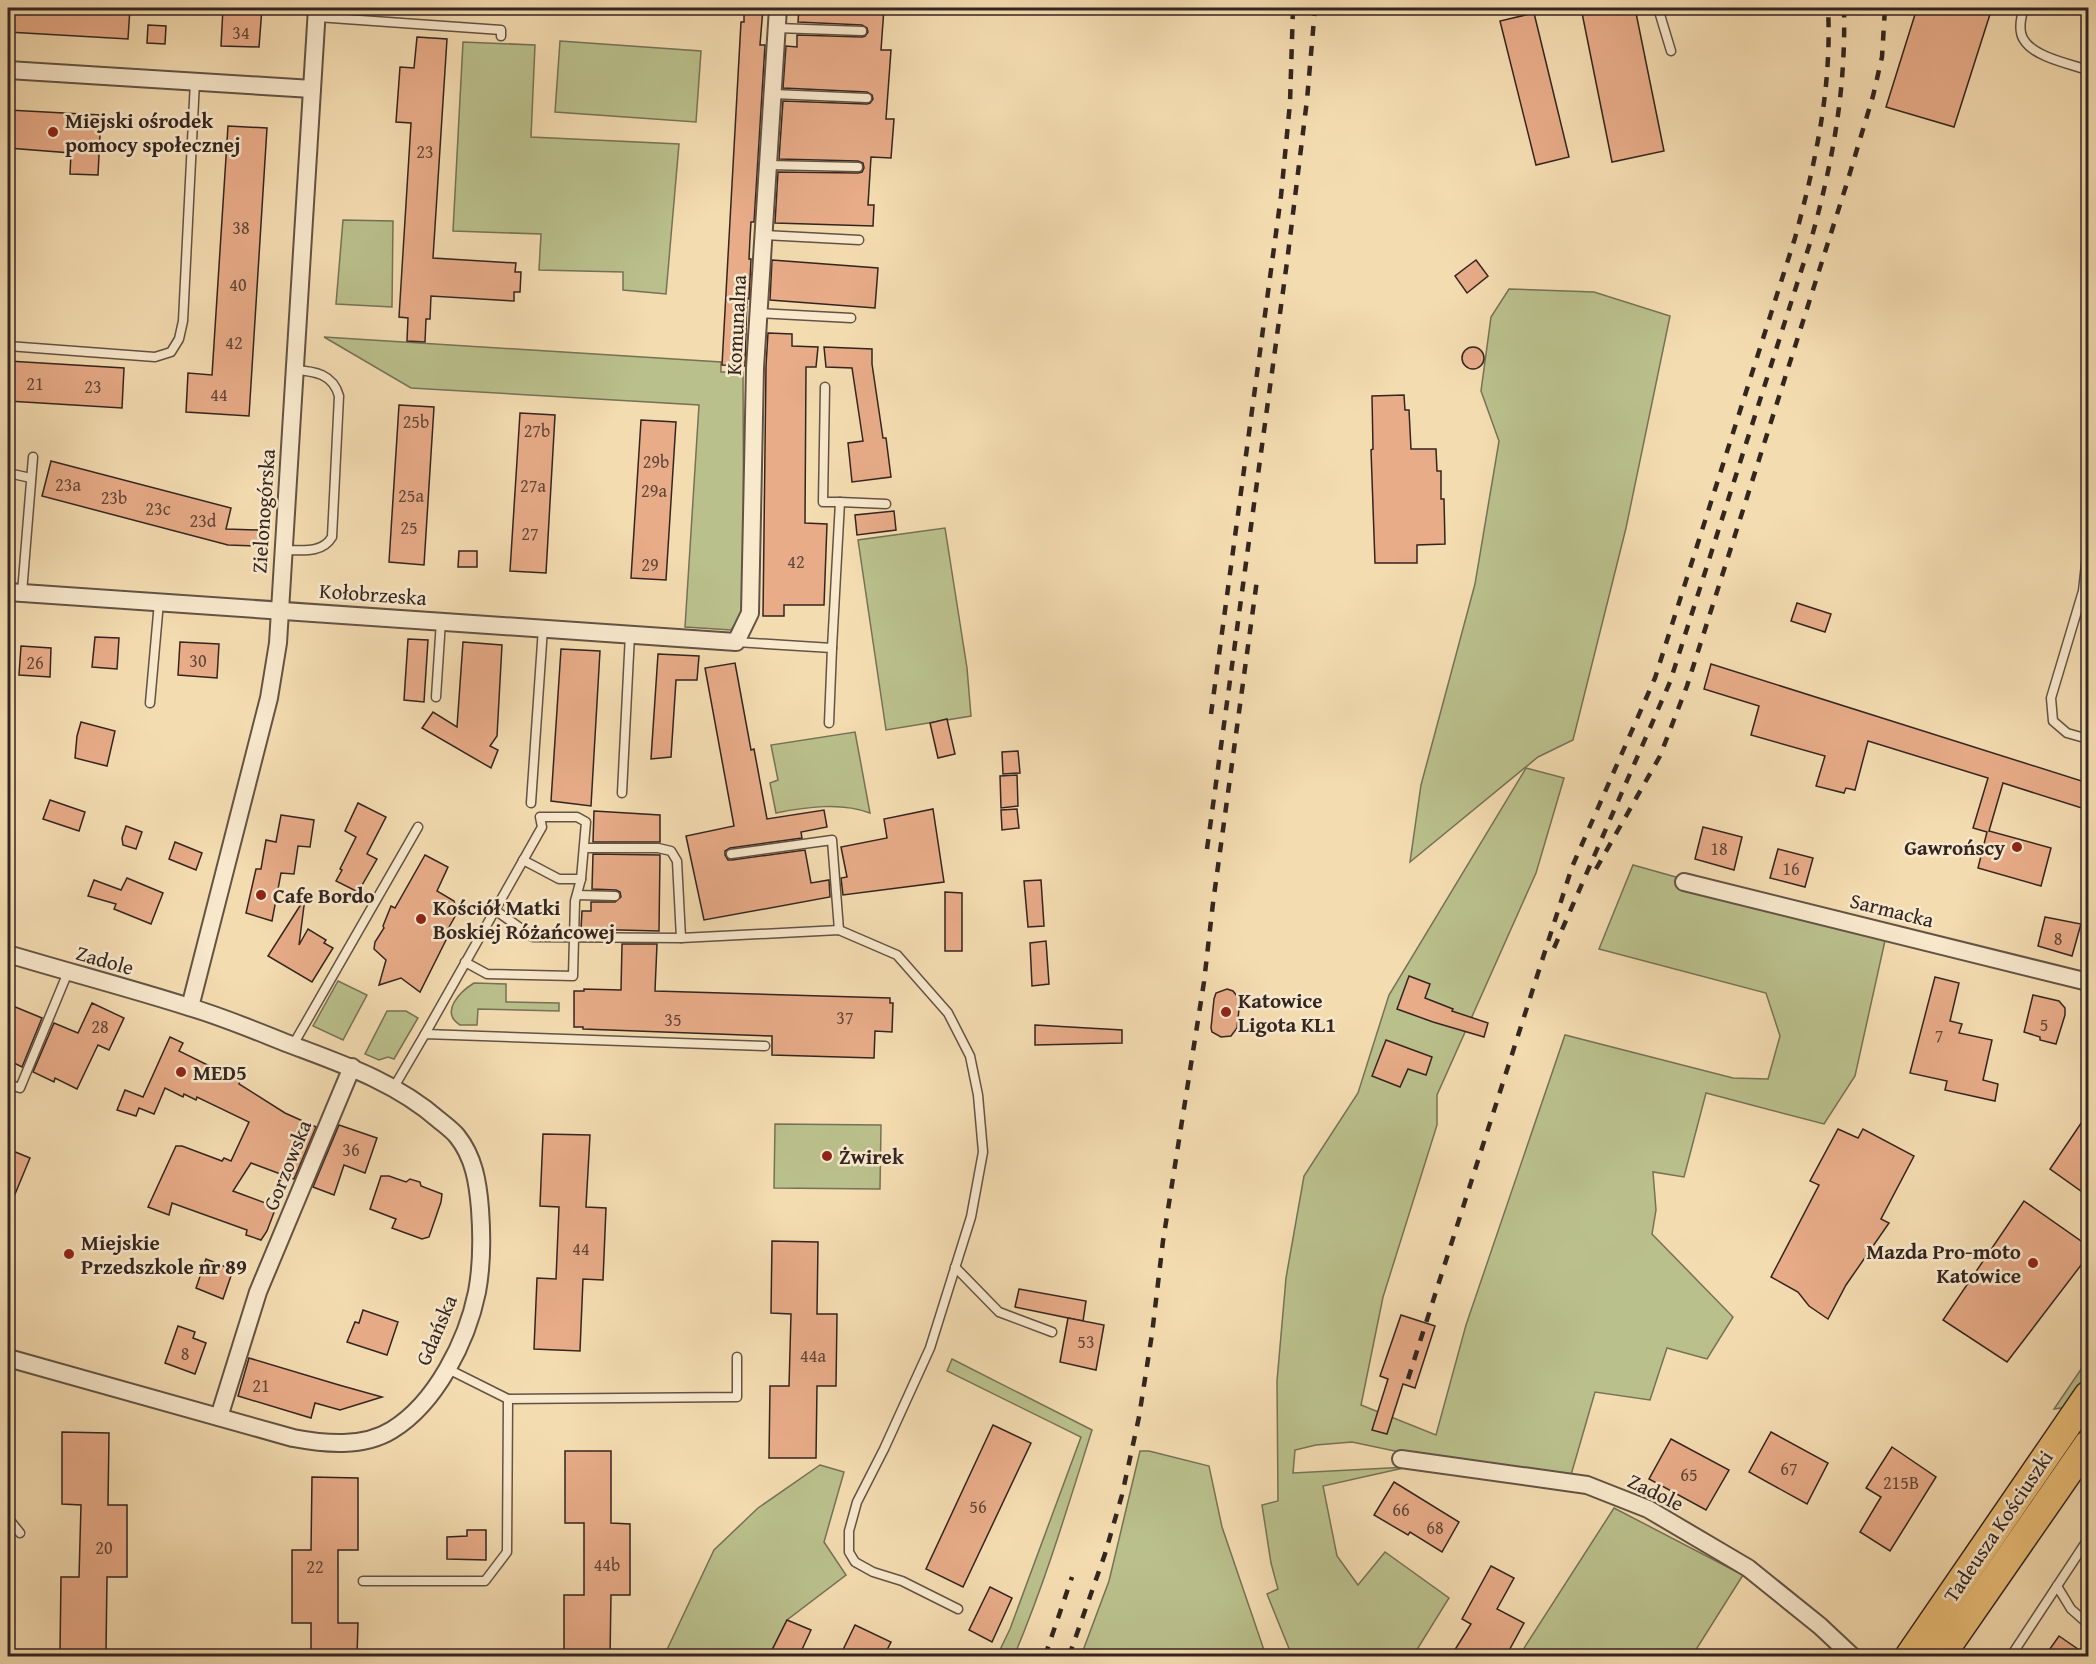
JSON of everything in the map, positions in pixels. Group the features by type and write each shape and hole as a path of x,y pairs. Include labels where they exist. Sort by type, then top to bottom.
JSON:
{"main road":[{"name":"Tadeusza Kościuszki","path":"1909,1656 2088,1395"},
{"name":"Tadeusza Kościuszki","path":"1949,1651 2088,1444"}],"street":[{"name":"Komunalna","path":"736,642 750,613 756,368 778,8"},
{"name":"Zielonogórska","path":"190,1007 268,698 278,643 317,12"},
{"path":"8,70 312,89"},
{"name":"Kołobrzeska","path":"15,593 736,642"},
{"name":"Sarmacka","path":"1684,882 2088,982"},
{"name":"Zadole","path":"8,954 190,1007"},
{"name":"Gdańska","path":"8,1358 293,1438 327,1444 361,1441 391,1431 414,1413 448,1369 465,1331 477,1292 481,1221 477,1177 457,1136 421,1104 394,1087 352,1067 190,1007"},
{"name":"Gorzowska","path":"219,1417 258,1292 352,1067"},
{"name":"Zadole","path":"1401,1459 1587,1485 1648,1509 1748,1568 1820,1626 1852,1656"},
{"path":"2064,1480 2088,1465"}],"lane":[{"path":"1658,8 1671,51"},
{"path":"2024,8 2021,33 2023,40 2030,47 2041,55 2088,70"},
{"path":"317,12 501,30 501,36"},
{"path":"777,28 862,31"},
{"path":"8,346 155,357 171,352 179,339 183,321 195,81"},
{"path":"773,94 867,98"},
{"path":"768,165 858,167"},
{"path":"764,235 859,240"},
{"path":"759,313 851,318"},
{"path":"285,550 314,550 329,543 332,537 339,396 331,379 309,370 294,370"},
{"path":"825,387 824,502 886,504"},
{"path":"15,593 33,458"},
{"path":"8,473 31,478"},
{"path":"829,723 840,502"},
{"path":"2088,546 2083,591 2051,698 2053,721 2067,733 2088,739"},
{"path":"150,703 159,602"},
{"path":"436,697 441,621"},
{"path":"531,803 543,628"},
{"path":"622,793 630,634"},
{"path":"736,642 832,648"},
{"path":"394,1087 425,1034 465,962 542,827 540,817 577,817 586,822 582,879 574,902 573,976 487,974 465,962"},
{"path":"293,1045 418,827"},
{"path":"731,854 832,840 839,930"},
{"path":"585,848 658,848 671,851 677,861 681,938"},
{"path":"523,860 559,879 582,879"},
{"path":"577,895 615,896"},
{"path":"495,910 533,937 681,938 839,930 897,955 948,1013 970,1056 978,1095 983,1152 971,1217 930,1348 857,1502 849,1531 849,1552 855,1562 873,1572 902,1581 958,1609"},
{"path":"8,1084 20,1088 68,972"},
{"path":"425,1034 765,1046"},
{"path":"955,1267 999,1312 1052,1332"},
{"path":"448,1369 508,1399 737,1397 737,1358"},
{"path":"363,1581 485,1581 507,1552 508,1399"},
{"path":"8,1518 20,1533"},
{"path":"2011,1656 2088,1539"},
{"path":"2058,1586 2071,1609 2088,1624"}],"green space":[{"path":"560,41 701,51 696,122 555,112"},
{"path":"463,42 535,45 531,137 679,144 666,294 623,290 623,272 539,270 541,234 453,231"},
{"path":"343,220 393,221 392,307 336,304"},
{"path":"1509,289 1594,292 1670,316 1626,528 1573,740 1538,757 1410,862 1421,785 1475,584 1499,441 1481,391 1491,317"},
{"path":"324,337 721,362 721,372 743,372 744,611 731,630 685,627 699,405 411,388"},
{"path":"945,528 967,668 971,716 886,730 858,540"},
{"path":"855,732 870,813 847,808 811,807 776,813 770,783 778,780 771,745"},
{"path":"1526,768 1564,778 1536,873 1437,1095 1437,1125 1383,1297 1361,1405 1436,1435 1466,1325 1565,1035 1733,1078 1768,1079 1780,1036 1766,993 1599,949 1633,865 1886,936 1855,1076 1824,1124 1706,1093 1684,1177 1653,1172 1656,1210 1652,1234 1733,1317 1707,1359 1667,1348 1650,1400 1595,1392 1571,1475 1409,1454 1352,1442 1316,1445 1295,1450 1293,1473 1408,1467 1323,1486 1337,1556 1358,1585 1385,1552 1449,1598 1413,1656 1292,1656 1267,1594 1278,1589 1271,1563 1262,1505 1278,1501 1277,1381 1286,1278 1304,1176 1358,1093 1389,995"},
{"path":"338,981 367,995 343,1040 313,1026"},
{"path":"474,983 506,984 506,1002 559,1003 559,1011 478,1009 477,1025 460,1025 454,1020 452,1014 454,1002"},
{"path":"387,1011 406,1011 418,1018 394,1059 388,1057 379,1060 365,1054"},
{"name":"Żwirek","path":"775,1124 881,1125 880,1189 774,1188"},
{"path":"952,1359 1092,1430 1046,1572 1014,1656 997,1656 1010,1629 1081,1437 947,1371"},
{"path":"2088,1359 2088,1377 2068,1407 2054,1409"},
{"path":"1140,1451 1149,1451 1209,1466 1222,1527 1266,1656 1081,1656 1109,1581"},
{"path":"820,1465 844,1472 824,1542 846,1575 787,1620 769,1656 664,1656 714,1550 758,1508"},
{"path":"1614,1508 1743,1575 1692,1656 1519,1656"}],"building":[{"path":"8,8 130,8 128,39 8,32"},
{"path":"223,8 262,8 259,47 221,46"},
{"path":"744,8 763,8 760,45 765,45 754,222 751,222 750,238 749,259 751,259 749,299 747,298 745,366 722,365 741,22 744,22"},
{"path":"799,8 884,8 881,50 891,50 886,119 894,119 891,158 871,157 868,205 874,205 873,226 775,223 778,172 858,173 864,168 863,163 858,161 779,159 783,101 867,104 873,99 872,95 867,92 783,88 786,46 797,47 797,35 862,37 868,32 867,28 862,25 798,22"},
{"path":"1581,8 1635,8 1664,151 1612,162"},
{"path":"1917,8 1992,8 1954,127 1886,107"},
{"path":"1534,13 1569,157 1536,165 1500,21"},
{"path":"148,25 166,26 165,44 147,43"},
{"path":"417,37 447,39 433,258 516,263 515,272 521,272 520,292 514,292 514,301 431,296 430,319 426,319 425,342 407,341 408,318 399,317 411,123 396,122 400,67 414,68"},
{"name":"Miejski ośrodek pomocy społecznej","path":"8,110 101,115 98,175 70,174 71,153 8,148"},
{"path":"228,126 267,128 249,416 186,412 188,373 212,375"},
{"path":"772,260 878,268 875,308 770,300"},
{"path":"1476,260 1488,276 1467,293 1455,276"},
{"path":"768,333 792,334 792,346 818,347 816,367 806,367 805,523 827,524 824,605 784,605 784,616 763,616"},
{"path":"824,347 872,349 872,364 891,477 852,482 848,443 863,441 852,368 826,367"},
{"path":"1473,347 1481,350 1484,358 1481,366 1473,369 1465,366 1462,358 1465,350"},
{"path":"8,361 124,368 122,408 8,401"},
{"path":"1404,395 1405,410 1409,410 1411,449 1436,449 1437,471 1441,471 1441,499 1444,499 1445,544 1417,545 1417,563 1375,563 1371,450 1373,449 1372,396"},
{"path":"399,405 434,407 424,565 389,562"},
{"path":"520,413 555,415 546,573 510,571"},
{"path":"641,420 676,422 666,580 631,578"},
{"path":"51,461 231,508 226,529 260,530 259,546 228,545 42,496"},
{"path":"894,511 896,530 857,535 855,515"},
{"path":"459,551 477,551 477,567 458,567"},
{"path":"1797,603 1831,614 1825,632 1791,621"},
{"path":"95,637 119,638 117,669 92,667"},
{"path":"408,639 428,640 424,702 404,700"},
{"path":"180,642 219,644 217,678 178,675"},
{"path":"463,642 502,645 497,736 490,746 498,750 491,768 422,728 433,712 457,727"},
{"path":"21,646 51,648 50,677 19,675"},
{"path":"561,649 600,651 591,806 551,801"},
{"path":"658,654 699,656 697,680 676,680 671,757 651,759"},
{"path":"735,663 751,750 754,749 767,819 824,810 827,827 801,832 802,838 730,848 725,851 725,855 728,860 732,860 805,850 811,883 829,880 830,897 704,920 686,836 734,826 705,668"},
{"path":"1711,664 2088,783 2088,810 2003,783 1989,831 2051,848 2041,886 1978,868 1987,832 1973,828 1988,778 1868,741 1855,790 1846,788 1844,793 1816,786 1825,756 1751,735 1759,706 1704,689"},
{"path":"947,719 955,754 938,758 930,723"},
{"path":"81,722 115,731 107,766 75,758"},
{"path":"1018,751 1020,773 1003,774 1002,752"},
{"path":"1017,775 1018,806 1001,808 1000,776"},
{"path":"50,800 85,812 79,831 43,819"},
{"path":"358,803 386,817 367,854 377,859 358,892 336,881 356,837 345,831"},
{"path":"933,809 944,882 843,895 841,878 847,877 841,847 887,838 884,819"},
{"path":"1017,809 1019,828 1002,830 1001,810"},
{"path":"594,811 660,815 660,842 593,842"},
{"path":"281,815 314,820 310,847 298,846 294,874 281,873 272,921 246,913 256,869 261,869 266,840 276,842"},
{"path":"126,826 142,832 136,849 123,845 122,838"},
{"path":"1703,827 1742,837 1734,870 1695,859"},
{"path":"175,842 202,853 196,870 169,859"},
{"path":"1778,849 1813,858 1805,887 1770,878"},
{"path":"593,854 660,855 659,931 581,929 582,911 591,911 591,902 615,902 621,897 620,892 616,890 592,889"},
{"name":"Kościół Matki Boskiej Różańcowej","path":"425,855 448,867 437,891 454,901 457,913 444,936 447,938 420,992 401,978 379,985 386,960 374,949 375,942 384,928 391,906 395,908"},
{"path":"127,878 163,893 151,924 114,909 116,904 88,896 94,880 121,890"},
{"path":"1041,880 1044,926 1028,927 1024,881"},
{"path":"945,892 962,893 962,951 945,951"},
{"path":"305,898 299,945 308,929 326,940 324,943 333,948 312,982 268,956"},
{"path":"2045,917 2081,924 2072,956 2038,946"},
{"path":"1046,941 1049,984 1032,986 1030,943"},
{"path":"622,944 657,944 655,991 890,998 890,1003 893,1003 892,1032 875,1031 874,1058 772,1055 772,1036 574,1027 574,991 621,990"},
{"path":"1409,976 1430,984 1425,998 1453,1009 1452,1011 1488,1023 1484,1037 1397,1009"},
{"path":"1935,977 1959,983 1950,1021 1962,1024 1959,1033 1992,1040 1983,1080 1998,1084 1995,1101 1945,1090 1947,1081 1910,1073"},
{"name":"Katowice Ligota KL1","path":"1227,989 1233,991 1240,1000 1237,1028 1231,1036 1221,1037 1212,1032 1211,1028 1214,999 1216,993"},
{"path":"2033,995 2059,1001 2065,1008 2056,1044 2040,1040 2040,1037 2024,1032"},
{"path":"92,1003 124,1018 109,1050 98,1045 77,1089 55,1078 54,1082 33,1072 54,1023 78,1033"},
{"path":"8,1004 42,1018 22,1067 8,1060"},
{"path":"1035,1025 1122,1030 1122,1043 1035,1045"},
{"path":"170,1037 183,1043 179,1051 240,1081 239,1084 285,1113 316,1127 294,1179 251,1163 233,1191 276,1207 261,1240 246,1235 247,1230 172,1203 169,1215 148,1207 176,1146 182,1146 222,1161 224,1158 231,1161 249,1122 197,1097 196,1100 184,1094 183,1097 165,1088 154,1114 139,1108 136,1116 117,1110 125,1090 143,1097"},
{"path":"1386,1040 1432,1057 1426,1075 1408,1069 1400,1087 1372,1076"},
{"path":"2088,1113 2088,1196 2050,1169"},
{"path":"339,1125 377,1138 365,1173 344,1165 334,1195 313,1187"},
{"path":"1838,1129 1858,1138 1863,1129 1914,1156 1881,1219 1889,1223 1846,1285 1828,1319 1809,1306 1798,1292 1771,1277 1819,1185 1810,1181"},
{"path":"543,1134 590,1135 586,1207 606,1208 603,1280 583,1279 580,1351 534,1349 537,1278 556,1279 559,1207 540,1206"},
{"path":"8,1149 30,1158 8,1211"},
{"path":"381,1176 389,1176 406,1182 410,1179 442,1194 429,1237 422,1239 392,1228 396,1219 370,1209"},
{"path":"2024,1201 2088,1246 2088,1256 2007,1362 1943,1320"},
{"path":"772,1241 818,1242 817,1314 837,1314 836,1386 817,1386 816,1458 769,1458 770,1386 789,1386 791,1314 771,1313"},
{"path":"206,1259 233,1270 223,1299 196,1288"},
{"path":"1019,1289 1086,1301 1083,1321 1015,1307"},
{"path":"363,1310 398,1322 387,1355 347,1342 355,1322 359,1323"},
{"path":"1401,1315 1435,1326 1415,1388 1403,1384 1387,1434 1372,1430 1388,1379 1380,1376"},
{"path":"1068,1318 1104,1325 1096,1370 1060,1362"},
{"path":"178,1326 195,1332 193,1338 206,1343 195,1374 165,1363"},
{"path":"249,1358 382,1397 340,1410 315,1403 311,1418 238,1396"},
{"path":"993,1425 1031,1443 963,1587 926,1569"},
{"path":"62,1432 109,1433 108,1505 127,1505 127,1577 107,1577 106,1653 60,1653 61,1577 79,1577 81,1505 62,1504"},
{"path":"1771,1432 1828,1463 1807,1504 1749,1472"},
{"path":"1671,1439 1729,1470 1706,1510 1649,1479"},
{"path":"1892,1447 1936,1477 1890,1551 1860,1532 1881,1497 1866,1488"},
{"path":"565,1451 611,1451 611,1523 630,1524 630,1595 611,1595 610,1656 564,1656 564,1595 584,1595 584,1523 565,1523"},
{"path":"312,1477 358,1478 358,1550 338,1550 338,1623 358,1623 357,1656 311,1656 311,1623 292,1623 292,1550 311,1550"},
{"path":"1394,1482 1459,1522 1442,1552 1410,1532 1408,1535 1374,1515"},
{"path":"467,1530 486,1530 486,1560 447,1559 447,1537 467,1536"},
{"path":"1491,1566 1514,1578 1497,1609 1524,1623 1506,1656 1451,1656 1471,1624 1462,1619"},
{"path":"990,1587 1012,1598 992,1642 969,1630"},
{"path":"787,1620 811,1630 799,1656 769,1656"},
{"path":"855,1625 891,1642 884,1656 840,1656"},
{"path":"2059,1636 2088,1656 2045,1656"}],"railway":[{"path":"1211,714 1281,196 1290,103 1293,8"},
{"path":"1207,849 1287,262 1307,100 1315,8"},
{"path":"1408,1379 1572,867 1655,678 1795,238 1821,124 1829,38 1828,8"},
{"path":"1554,948 1670,682 1811,240 1832,153 1840,97 1844,8"},
{"path":"1596,869 1660,756 1687,686 1873,96 1882,57 1885,8"},
{"path":"1069,1656 1105,1554 1122,1495 1139,1417 1163,1241 1204,982 1257,580"},
{"path":"1045,1656 1072,1577"}],"place":[{"name":"Miejski ośrodek pomocy społecznej","path":"53,132"},
{"name":"Gawrońscy","path":"2017,847"},
{"name":"Cafe Bordo","path":"261,895"},
{"name":"Kościół Matki Boskiej Różańcowej","path":"421,919"},
{"name":"Katowice Ligota KL1","path":"1226,1012"},
{"name":"MED5","path":"181,1072"},
{"name":"Żwirek","path":"827,1156"},
{"name":"Miejskie Przedszkole nr 89","path":"69,1254"},
{"name":"Mazda Pro-moto Katowice","path":"2033,1263"}]}
